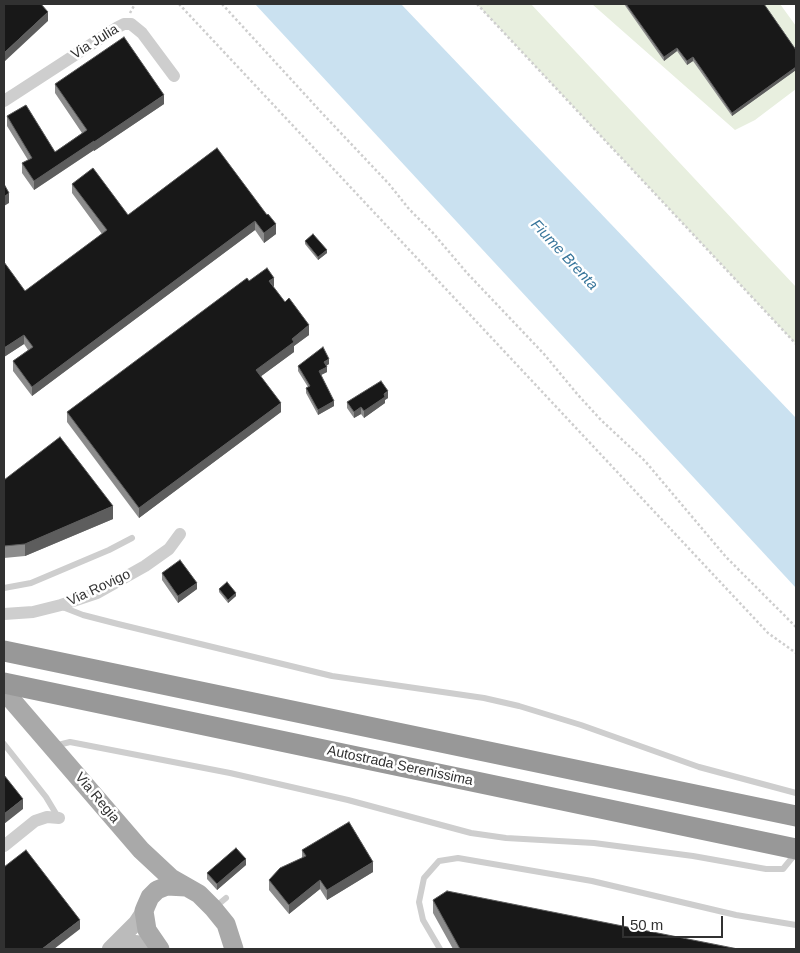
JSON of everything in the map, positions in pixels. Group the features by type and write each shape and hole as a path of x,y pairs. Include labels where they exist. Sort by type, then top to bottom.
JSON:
{"highway":[{"path":"14,654 796,816"},
{"name":"Autostrada Serenissima","path":"5,691 46,692 796,849"}],"main road":[{"name":"Via Regia","path":"5,691 142,850 171,878 199,894 220,903 231,946"},
{"name":"Via Regia","path":"142,850 150,875 147,930 159,949"},
{"path":"147,904 157,890 166,886 187,887"}],"street":[{"name":"Via Julia","path":"4,101 124,24 131,24 142,32 174,76"},
{"name":"Via Rovigo","path":"4,614 33,612 61,606 96,593 145,566 169,549 180,534"},
{"path":"4,846 35,821 47,817 59,818"},
{"path":"110,949 136,923 147,904"},
{"path":"110,949 135,943 159,949"}],"lane":[{"path":"4,588 31,583 109,550 132,538"},
{"path":"61,606 92,617 332,676 484,698 519,706 581,725 699,766 796,793"},
{"path":"53,746 70,742 230,773 348,800 471,833 506,838 594,843 693,856 766,869 783,869 796,853"},
{"path":"4,744 46,797 59,818"},
{"path":"440,949 423,920 419,902 424,878 439,861 458,858 592,881 736,915 796,925"}],"path":[{"path":"180,4 768,633 796,653"},
{"path":"222,4 389,184 467,273 544,354 601,420 645,461 726,557 796,627"},
{"path":"477,4 796,344"}],"green space":[{"path":"477,4 531,4 796,287 796,344"},
{"path":"592,4 780,4 796,26 796,89 755,120 735,130"}],"water":[{"name":"Fiume Brenta","path":"255,4 401,4 796,418 796,588"}],"building":[{"path":"4,4 41,4 48,12 4,53"},
{"path":"626,4 764,4 796,50 796,67 732,113 693,57 687,61 677,48 664,57"},
{"path":"124,37 164,95 34,181 22,163 32,158 7,116 26,105 55,152 87,130 55,84"},
{"path":"217,148 267,215 276,224 264,233 255,221 32,387 13,361 33,347 24,335 4,348 4,262 25,291 107,230 72,184 93,168 128,215"},
{"path":"4,184 9,193 4,197"},
{"path":"313,234 327,250 318,257 305,241"},
{"path":"267,268 274,278 269,281 285,302 289,298 309,325 292,339 294,342 256,370 281,403 139,508 67,412 247,278 249,281"},
{"path":"323,347 329,359 324,362 327,367 319,371 334,401 318,410 306,388 310,386 298,366"},
{"path":"381,381 388,391 384,394 385,397 364,411 361,407 354,412 347,402"},
{"path":"60,437 113,506 25,544 4,546 4,480"},
{"path":"180,560 197,583 178,596 162,573"},
{"path":"227,582 236,593 228,600 219,589"},
{"path":"4,775 23,799 4,814"},
{"path":"349,822 373,862 327,890 320,880 289,905 269,880 280,868 306,856 302,850"},
{"path":"236,848 246,859 217,884 207,873"},
{"path":"26,850 80,920 42,949 4,949 4,867"},
{"path":"447,891 738,949 460,949 433,900"}]}
